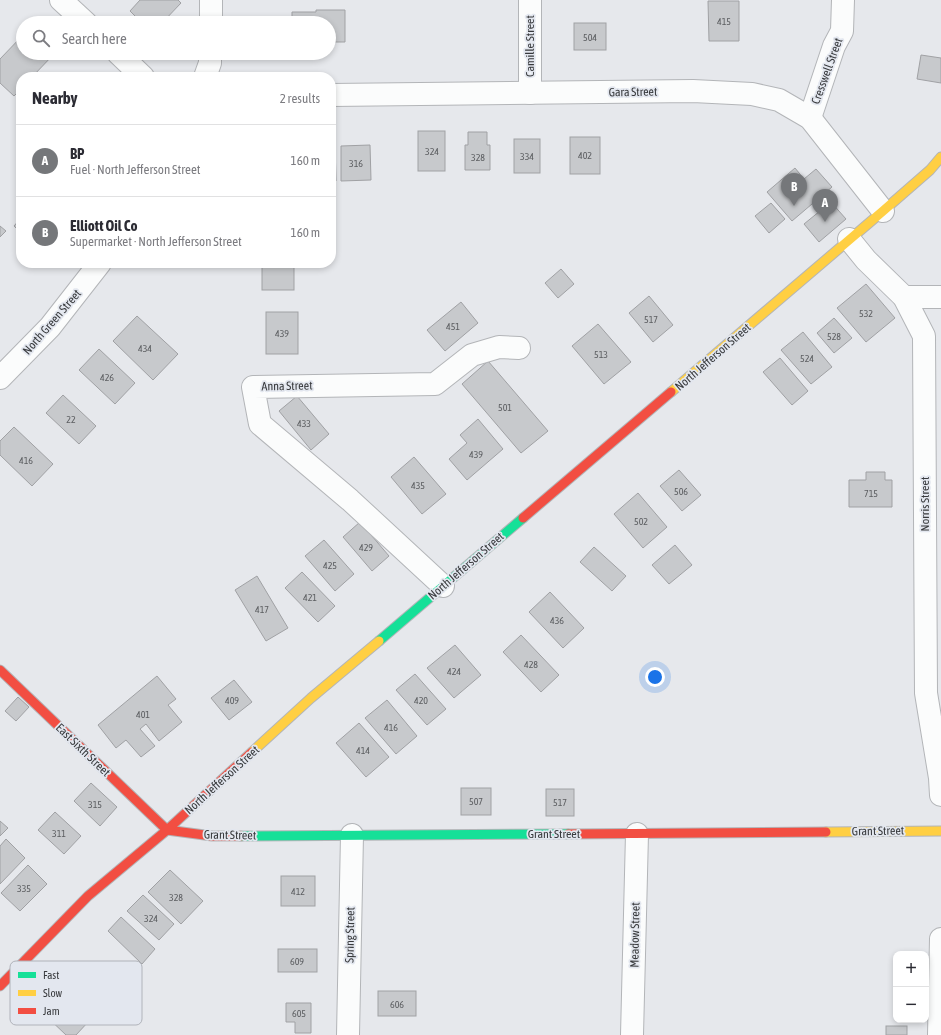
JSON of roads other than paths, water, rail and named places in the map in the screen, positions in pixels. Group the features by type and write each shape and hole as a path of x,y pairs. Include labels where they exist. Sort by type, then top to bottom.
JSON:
{"main road":[{"name":"North Jefferson Street","path":"21,961 88,896 167,830 311,698 624,431 673,392 930,170 941,157"},
{"name":"East Sixth Street","path":"0,670 167,830"},
{"name":"Grant Street","path":"167,830 212,836 941,831"},
{"name":"North Jefferson Street","path":"2,980 10,972"}],"street":[{"path":"61,0 78,16"},
{"path":"211,0 211,16"},
{"name":"Camille Street","path":"530,0 530,93"},
{"name":"Cresswell Street","path":"810,118 834,46 842,31 843,0"},
{"path":"125,60 138,72"},
{"path":"207,72 210,60"},
{"name":"Gara Street","path":"336,95 693,91 752,94 779,100 810,118 883,211"},
{"name":"Norris Street","path":"849,239 866,260 904,297 924,336 926,693 940,778 941,796"},
{"name":"North Green Street","path":"0,378 50,327 96,268"},
{"path":"904,297 941,297"},
{"name":"Anna Street","path":"443,586 350,500 260,424 253,387 435,384 472,355 499,347 519,348"},
{"name":"Meadow Street","path":"632,1035 637,834"},
{"name":"Spring Street","path":"348,1035 352,835"},
{"path":"939,1035 941,938"}],"place":[{"name":"Elliott Oil Co","path":"794,206"},
{"name":"BP","path":"825,222"}]}
